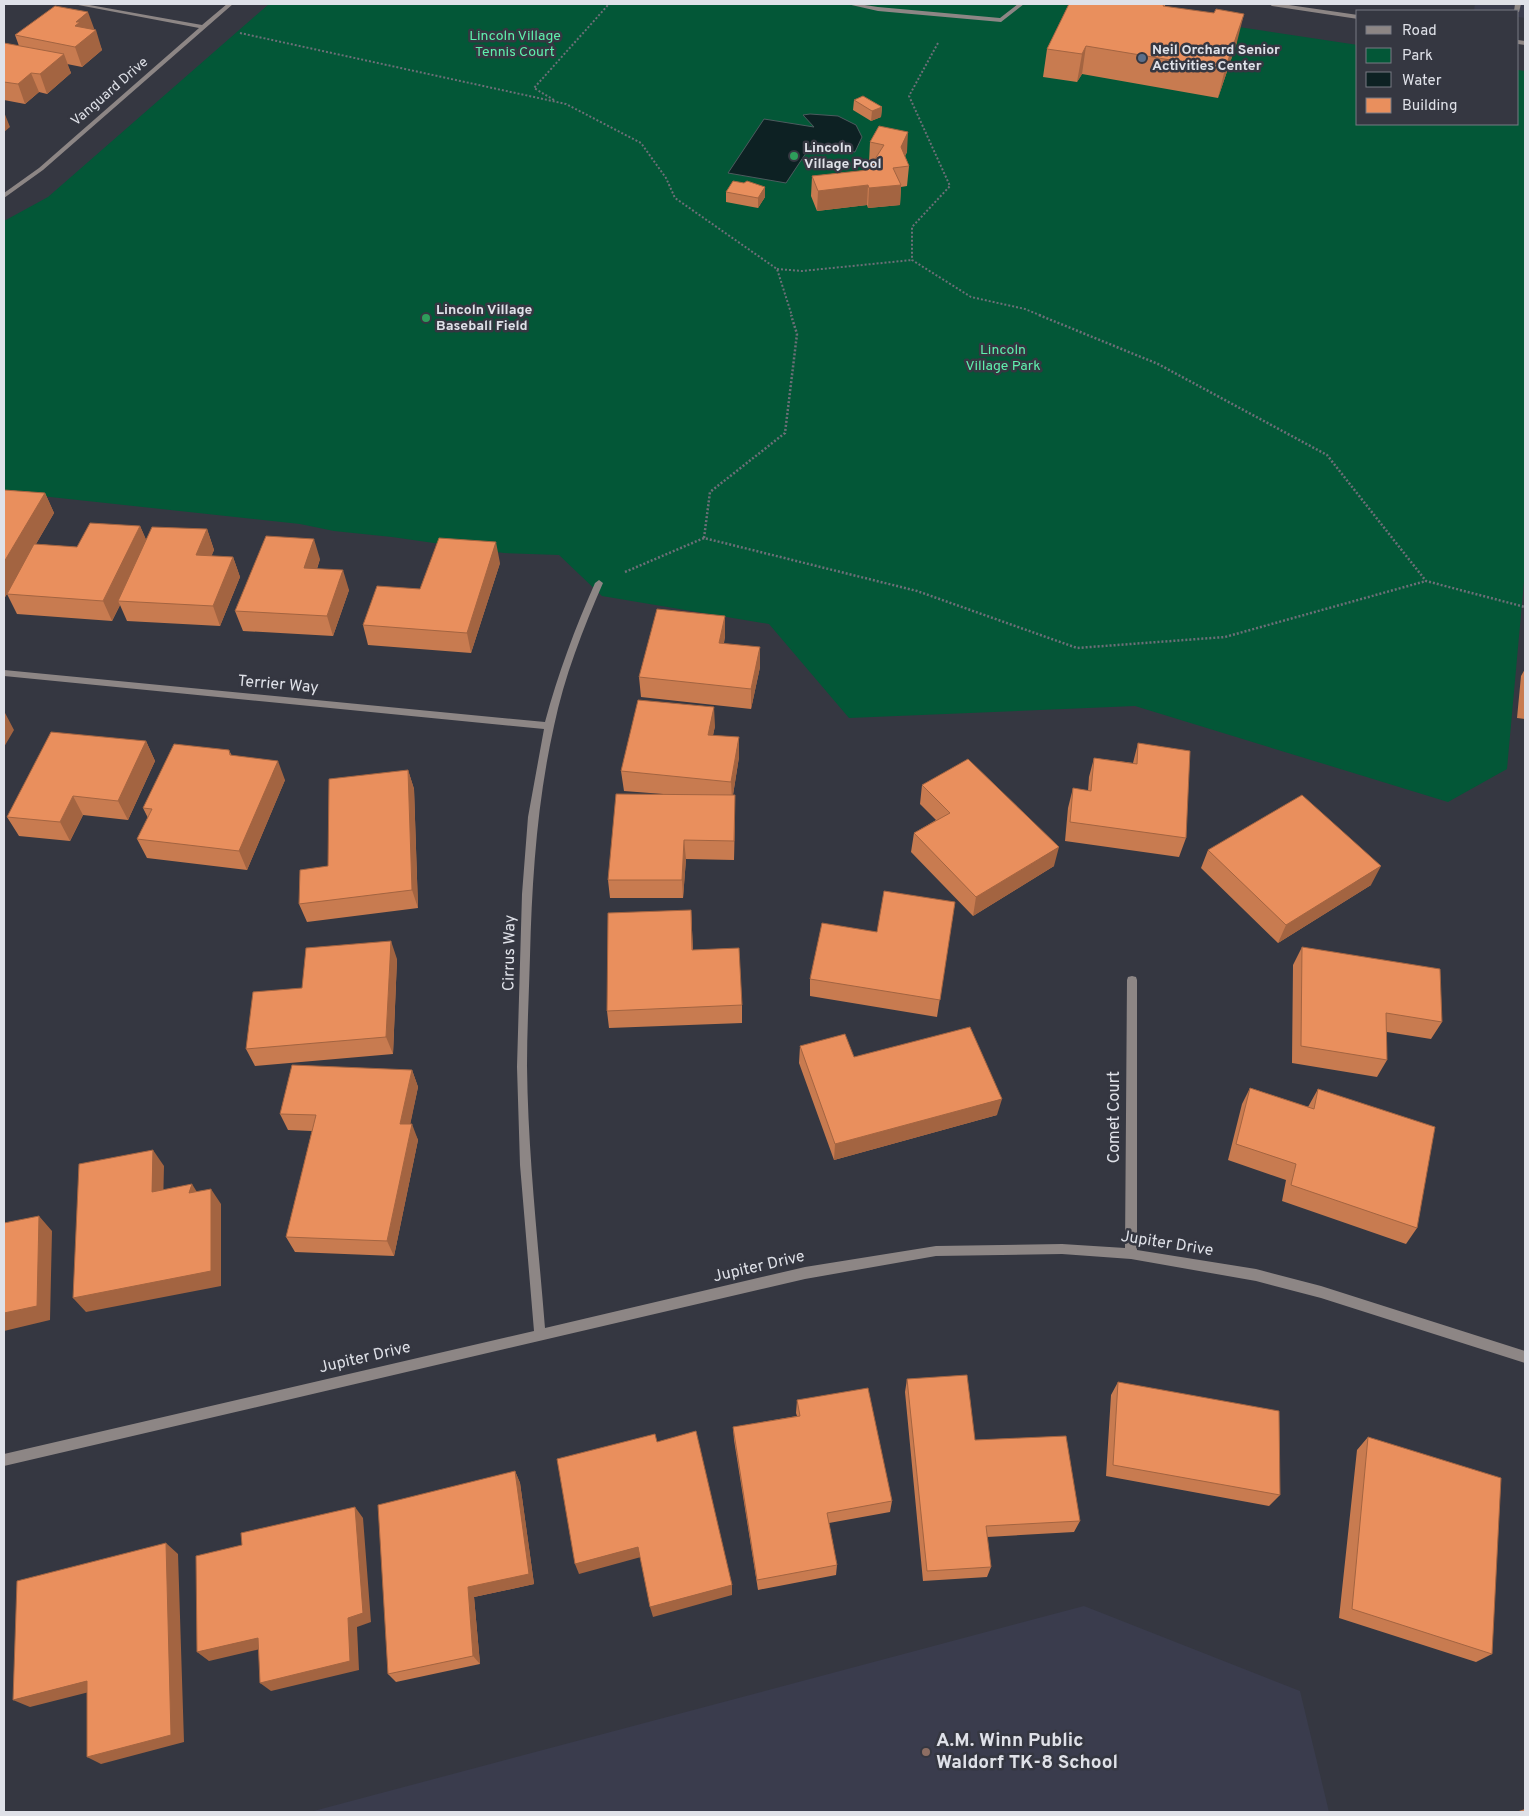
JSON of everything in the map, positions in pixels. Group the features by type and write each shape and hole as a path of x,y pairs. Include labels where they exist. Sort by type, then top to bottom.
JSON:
{"street":[{"path":"76,4 203,27"},
{"name":"Vanguard Drive","path":"4,196 41,169 230,4"},
{"path":"850,4 878,9 1001,20 1021,4"},
{"path":"1272,4 1356,17"},
{"name":"Cirrus Way","path":"540,1334 526,1165 522,1067 527,894 533,817 549,726 560,684 585,615 599,583"},
{"name":"Terrier Way","path":"4,673 549,726"},
{"name":"Comet Court","path":"1131,1254 1132,980"},
{"name":"Jupiter Drive","path":"4,1460 804,1272 936,1251 1062,1249 1131,1254 1256,1275 1525,1357"}],"path":[{"path":"556,102 534,88 609,4"},
{"path":"203,27 566,104 641,143 666,178 675,198 709,224 777,269 802,271 912,260 971,297 1025,309 1158,364 1327,455 1426,581"},
{"path":"912,260 912,227 950,186 909,96 940,40"},
{"path":"704,538 710,492 785,433 797,334 777,269"},
{"path":"599,583 704,538 917,591 1077,648 1225,637 1426,581 1525,607"}],"shaded area":[{"path":"1475,4 1525,4 1525,18 1519,17 1519,10 1474,10"},
{"name":"A.M. Winn Public Waldorf TK-8 School","path":"1084,1606 1300,1691 1329,1812 310,1812"}],"green space":[{"name":"Lincoln Village Park","path":"269,4 1087,4 1356,45 1356,125 1519,125 1519,70 1525,71 1525,570 1507,769 1448,802 1135,706 849,718 769,624 602,596 559,555 504,553 334,531 300,524 4,492 4,221 48,197"}],"water":[{"path":"803,115 838,116 856,125 862,137 855,152 812,144 786,183 728,173 764,119 814,127"}],"building":[{"path":"1069,4 1164,4 1163,6 1214,13 1216,9 1244,14 1225,69 1086,46 1082,54 1047,49"},
{"path":"55,6 88,12 76,22 80,22 75,26 96,30 75,47 15,35"},
{"path":"4,43 64,54 40,74 31,73 18,84 4,82"},
{"path":"863,96 882,107 872,111 854,100"},
{"path":"879,126 908,132 901,147 909,166 893,168 901,185 869,188 868,185 818,191 812,176 868,170 884,145 870,142"},
{"path":"733,181 744,183 747,181 765,187 758,198 726,192"},
{"path":"4,490 45,493 4,562"},
{"path":"90,523 140,526 103,601 7,594 34,544 77,547"},
{"path":"152,527 207,529 196,555 233,557 213,606 118,601"},
{"path":"266,536 314,539 304,568 343,570 327,616 235,611"},
{"path":"439,538 496,542 467,633 363,625 377,586 420,589"},
{"path":"657,609 725,616 719,643 760,647 751,689 639,677"},
{"path":"638,700 714,707 708,735 739,737 731,782 621,771"},
{"path":"51,732 146,741 118,801 73,796 60,822 7,817"},
{"path":"1138,743 1190,751 1186,838 1070,822 1073,788 1091,791 1094,758 1137,764"},
{"path":"174,744 229,750 230,755 278,761 239,851 137,839 152,809 143,808"},
{"path":"968,759 1059,847 976,897 914,833 950,813 922,785"},
{"path":"408,770 412,890 299,904 300,870 328,866 329,779"},
{"path":"616,794 735,795 734,841 684,840 682,880 608,880"},
{"path":"1302,795 1381,866 1286,925 1208,850"},
{"path":"884,891 955,902 940,1000 810,979 822,923 877,932"},
{"path":"691,910 692,950 739,948 742,1005 607,1011 608,913"},
{"path":"391,941 386,1037 246,1049 253,992 302,988 306,948"},
{"path":"1302,947 1440,969 1442,1022 1386,1013 1387,1060 1301,1046"},
{"path":"970,1027 1002,1099 835,1144 800,1046 845,1034 854,1057"},
{"path":"292,1065 412,1070 400,1124 412,1124 387,1241 286,1237 316,1115 280,1114"},
{"path":"1250,1088 1314,1109 1318,1089 1435,1127 1417,1228 1291,1185 1296,1164 1236,1144"},
{"path":"153,1150 152,1192 192,1184 189,1193 211,1189 211,1271 73,1298 79,1164"},
{"path":"39,1216 37,1306 4,1313 4,1223"},
{"path":"967,1375 975,1440 1066,1436 1080,1521 986,1526 991,1567 927,1571 907,1379"},
{"path":"1118,1382 1279,1411 1280,1495 1113,1465"},
{"path":"868,1388 892,1501 827,1513 837,1565 757,1580 733,1427 800,1416 797,1400"},
{"path":"696,1431 732,1585 650,1607 638,1547 575,1564 557,1459 655,1434 657,1442"},
{"path":"1368,1437 1501,1478 1492,1654 1352,1609"},
{"path":"515,1471 529,1574 468,1587 473,1656 388,1674 378,1505"},
{"path":"355,1507 363,1613 348,1618 350,1661 260,1683 258,1638 197,1652 196,1556 242,1545 241,1533"},
{"path":"166,1543 171,1735 87,1757 87,1681 13,1700 17,1581"}],"place":[{"name":"Neil Orchard Senior Activities Center","path":"1142,58"},
{"name":"Lincoln Village Pool","path":"794,156"},
{"name":"Lincoln Village Baseball Field","path":"426,318"},
{"name":"A.M. Winn Public Waldorf TK-8 School","path":"926,1752"}],"park label":[{"name":"Lincoln Village Tennis Court","path":"515,44"}]}
